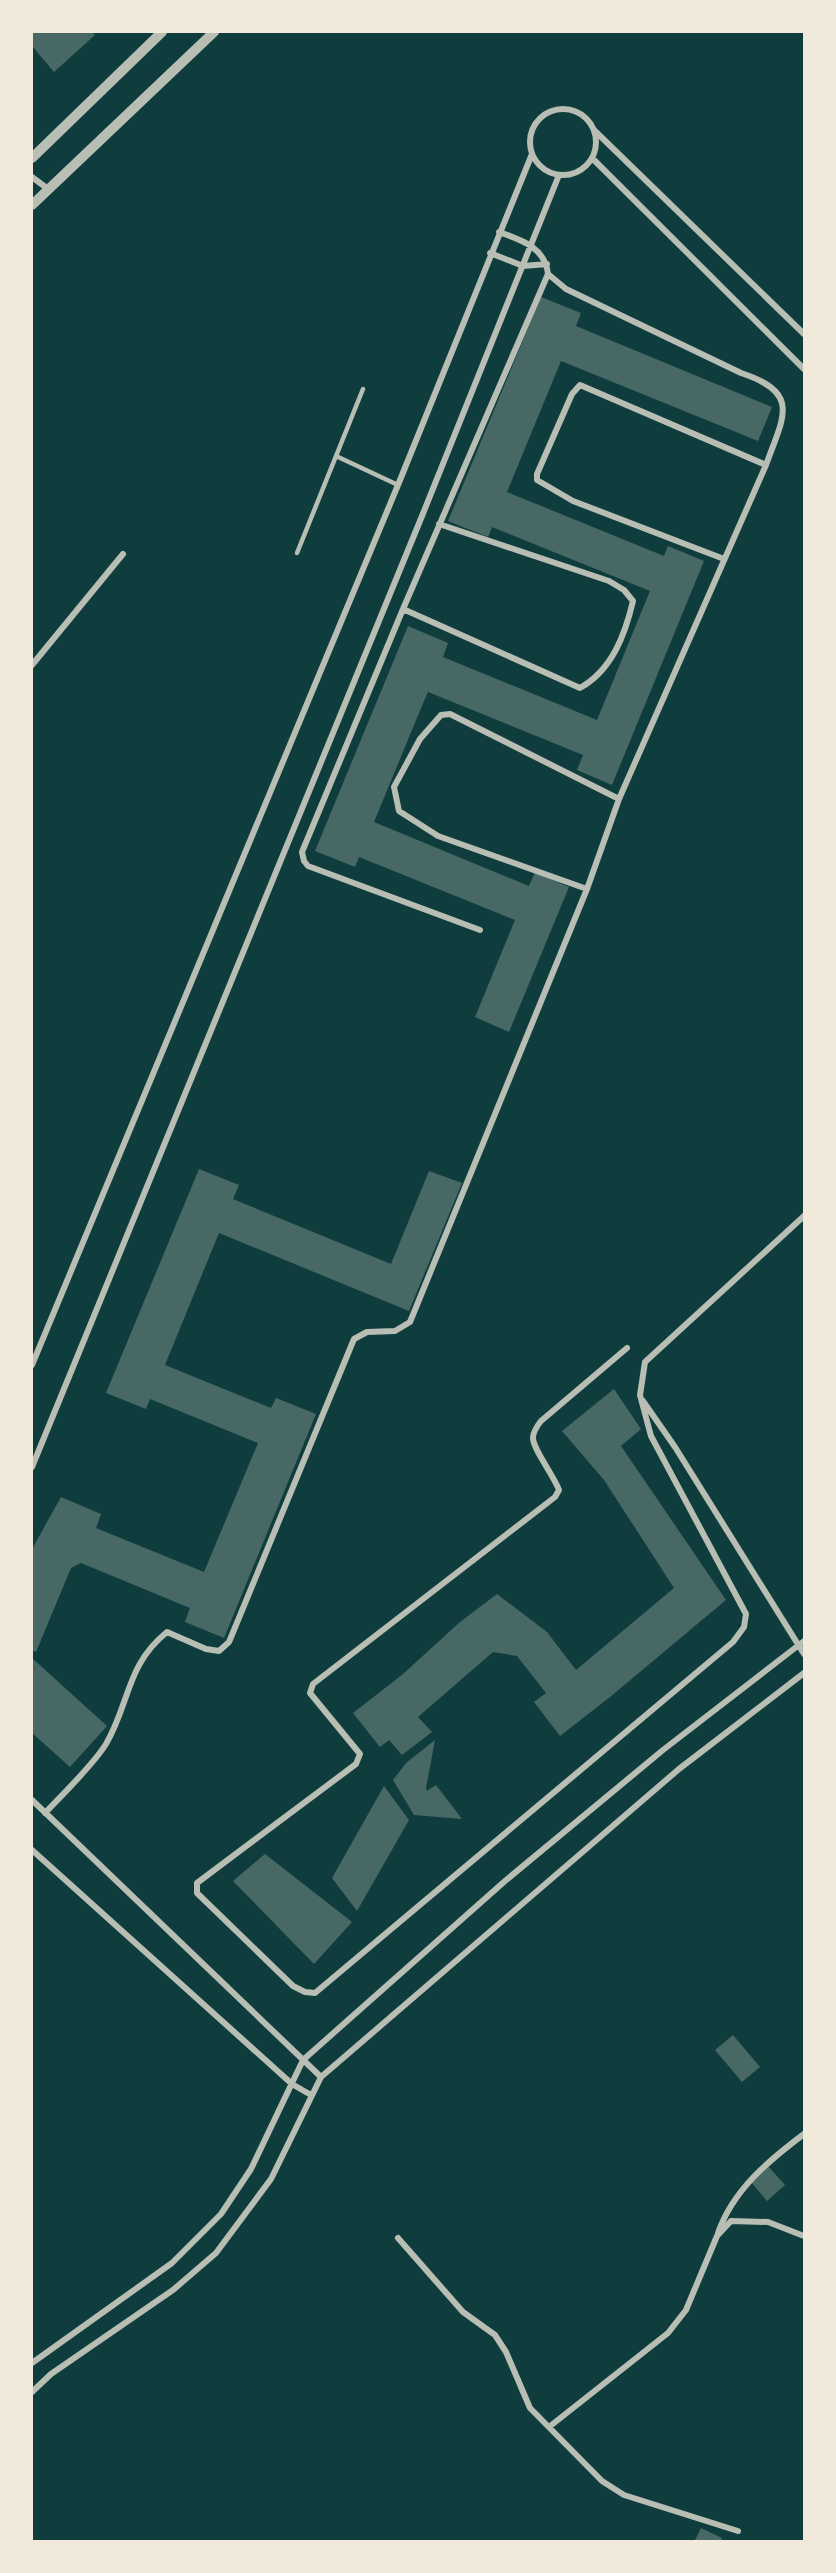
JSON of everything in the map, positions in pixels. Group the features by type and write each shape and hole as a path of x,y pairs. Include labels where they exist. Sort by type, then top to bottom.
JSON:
{"street":[{"path":"32,158 162,32"},
{"path":"32,205 214,32"},
{"path":"593,159 575,172 559,175 545,170 532,154 530,143 536,122 554,110 576,111 585,117 595,131 804,334"},
{"path":"595,131 593,159 804,369"},
{"path":"32,1365 398,485 532,154"},
{"path":"32,1467 524,266 559,175"},
{"path":"32,177 48,189"},
{"path":"480,930 308,866 302,852 403,609 548,274 547,264 531,244 499,232"},
{"path":"490,253 524,266 547,264"},
{"path":"45,1813 106,1744 132,1676 152,1644 167,1632 219,1651 229,1642 354,1339 367,1332 395,1332 410,1322 587,889 619,799 766,465 781,422 783,405 776,390 764,381 741,374 566,289 548,274"},
{"path":"724,559 573,501 537,480 537,474 568,404 580,385 766,465"},
{"path":"403,609 580,688 591,682 606,667 626,630 633,601 624,591 609,581 439,525"},
{"path":"32,665 123,554"},
{"path":"587,889 438,836 399,811 394,787 420,739 441,715 450,714 619,799"},
{"path":"627,1348 541,1421 533,1433 532,1441 554,1476 559,1490 555,1497 313,1684 310,1693 360,1754 356,1764 197,1883 197,1893 293,1986 305,1992 315,1992 733,1642 744,1627 746,1614 651,1436 639,1395 645,1362 804,1216"},
{"path":"639,1395 802,1644 804,1654"},
{"path":"32,2363 172,2263 221,2214 251,2169 303,2060 514,1874 663,1750 802,1644"},
{"path":"32,2392 51,2374 173,2290 216,2253 271,2179 321,2077 679,1769 804,1673"},
{"path":"32,1800 321,2077"},
{"path":"32,1850 292,2084 311,2095"},
{"path":"549,2427 668,2333 686,2310 726,2211 765,2165 804,2134"},
{"path":"717,2236 731,2222 768,2222 804,2236"},
{"path":"398,2238 463,2312 495,2335 507,2352 530,2408 602,2481 624,2495 738,2531"}],"lane":[{"path":"297,553 363,389"},
{"path":"336,456 398,485"}],"building":[{"path":"32,32 92,32 95,35 54,72 32,46"},
{"path":"541,297 581,313 576,326 772,407 758,441 561,361 507,492 664,556 668,546 704,561 612,785 577,770 583,755 428,692 424,701 374,822 529,886 535,872 569,887 509,1032 475,1017 515,920 359,857 355,867 315,851 408,626 448,643 443,657 597,720 650,591 492,527 488,537 448,521"},
{"path":"199,1169 239,1185 233,1199 391,1264 429,1171 462,1183 409,1311 219,1233 165,1365 271,1408 276,1398 316,1414 224,1638 185,1622 190,1608 81,1563 71,1568 36,1652 32,1650 32,1549 61,1497 101,1514 96,1528 204,1572 258,1443 150,1399 146,1409 106,1393"},
{"path":"614,1389 641,1429 621,1446 726,1600 560,1736 534,1702 546,1693 517,1656 493,1652 418,1717 432,1732 402,1755 389,1740 380,1747 353,1713 403,1674 460,1622 497,1594 547,1632 576,1670 674,1588 604,1480 562,1431"},
{"path":"32,1658 107,1726 70,1767 32,1733"},
{"path":"435,1740 427,1791 436,1785 462,1819 414,1815 393,1780 406,1763"},
{"path":"384,1786 409,1820 357,1911 332,1878"},
{"path":"265,1854 352,1922 314,1964 233,1881"},
{"path":"733,2035 760,2067 742,2082 715,2050"},
{"path":"768,2166 785,2185 767,2201 751,2182"},
{"path":"701,2528 722,2538 720,2542 694,2542"}]}
